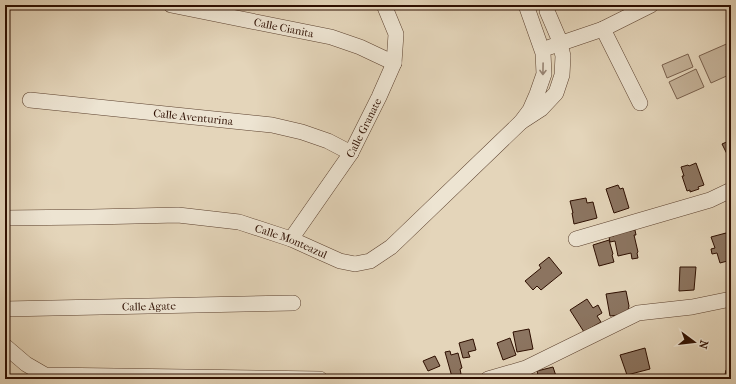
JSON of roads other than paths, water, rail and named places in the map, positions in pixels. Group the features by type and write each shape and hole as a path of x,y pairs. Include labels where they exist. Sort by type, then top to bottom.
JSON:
{"street":[{"name":"Calle Cianita","path":"170,5 331,38 360,47 394,63"},
{"name":"Calle Granate","path":"291,238 351,153 379,98 394,63 396,34 384,5"},
{"name":"Calle Monteazul","path":"522,122 538,94 544,74 542,50 526,5"},
{"name":"Calle Monteazul","path":"5,218 178,214 238,222 291,238 340,261 355,264 370,261 391,247 522,122 541,110 556,93 562,75 563,56 546,5"},
{"path":"542,50 602,29 651,5"},
{"path":"602,29 640,103"},
{"name":"Calle Aventurina","path":"30,100 272,125 302,132 328,141 351,153"},
{"path":"576,239 710,200 731,190"},
{"path":"488,379 526,368 638,313 692,307 731,299"},
{"name":"Calle Agate","path":"5,310 293,303"},
{"path":"5,346 26,364 45,374 320,379"}]}
